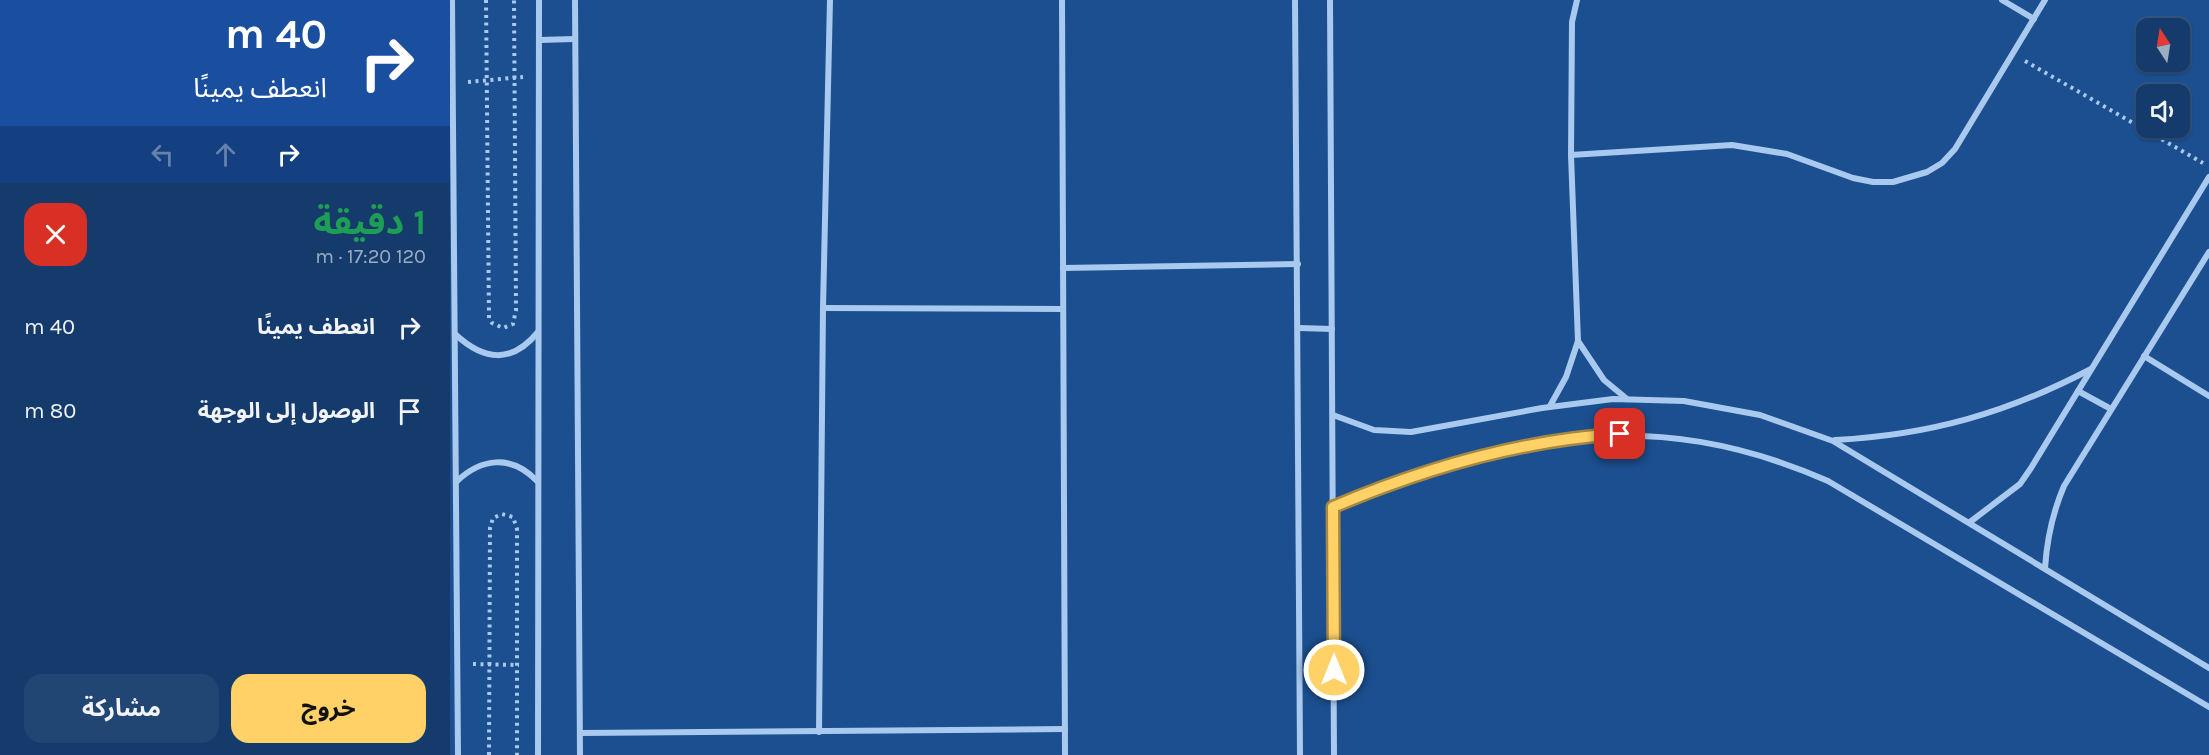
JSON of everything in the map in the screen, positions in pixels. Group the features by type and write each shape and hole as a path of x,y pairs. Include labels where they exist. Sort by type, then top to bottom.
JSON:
{"street":[{"path":"452,0 452,267 456,482 454,627 458,664 458,755"},
{"path":"538,0 538,755"},
{"path":"575,0 580,755"},
{"path":"819,732 823,308 830,0"},
{"path":"1062,0 1065,755"},
{"path":"1295,0 1299,328 1300,755"},
{"path":"1330,0 1334,755"},
{"path":"1550,406 1566,377 1578,341 1571,155 1572,22 1577,0"},
{"path":"2002,0 2034,19"},
{"path":"1571,155 1732,145 1787,154 1863,180 1893,182 1910,178 1942,163 1955,149 2045,0"},
{"path":"539,40 576,39"},
{"path":"1970,522 2020,484 2209,177"},
{"path":"2045,568 2048,533 2054,509 2064,486 2209,252"},
{"path":"1063,268 1298,264"},
{"path":"823,308 1063,309"},
{"path":"1299,328 1332,329"},
{"path":"455,334 478,352 505,355 518,351 538,332"},
{"path":"1578,341 1594,368 1627,399"},
{"path":"2144,356 2209,396"},
{"path":"1833,441 1879,438 1967,421 2052,390 2092,368"},
{"path":"2078,391 2111,409"},
{"path":"1333,415 1374,430 1411,432 1550,406 1627,399 1684,401 1723,406 1779,421 1833,441 2209,668"},
{"path":"1333,507 1444,465 1543,442 1620,434 1668,436 1731,446 1775,459 1828,481 2209,707"},
{"path":"456,482 477,465 503,461 522,468 537,481"},
{"path":"580,733 1065,729"}],"path":[{"path":"486,0 489,318 492,323 503,328 513,324 516,310 514,0"},
{"path":"2013,54 2209,166"},
{"path":"452,87 538,76"},
{"path":"489,755 490,523 497,515 502,514 513,518 516,523 517,755"},
{"path":"458,664 538,665"}],"route":[{"path":"1334,670 1333,507 1370,491 1444,465 1543,442 1581,436 1620,434"}]}
